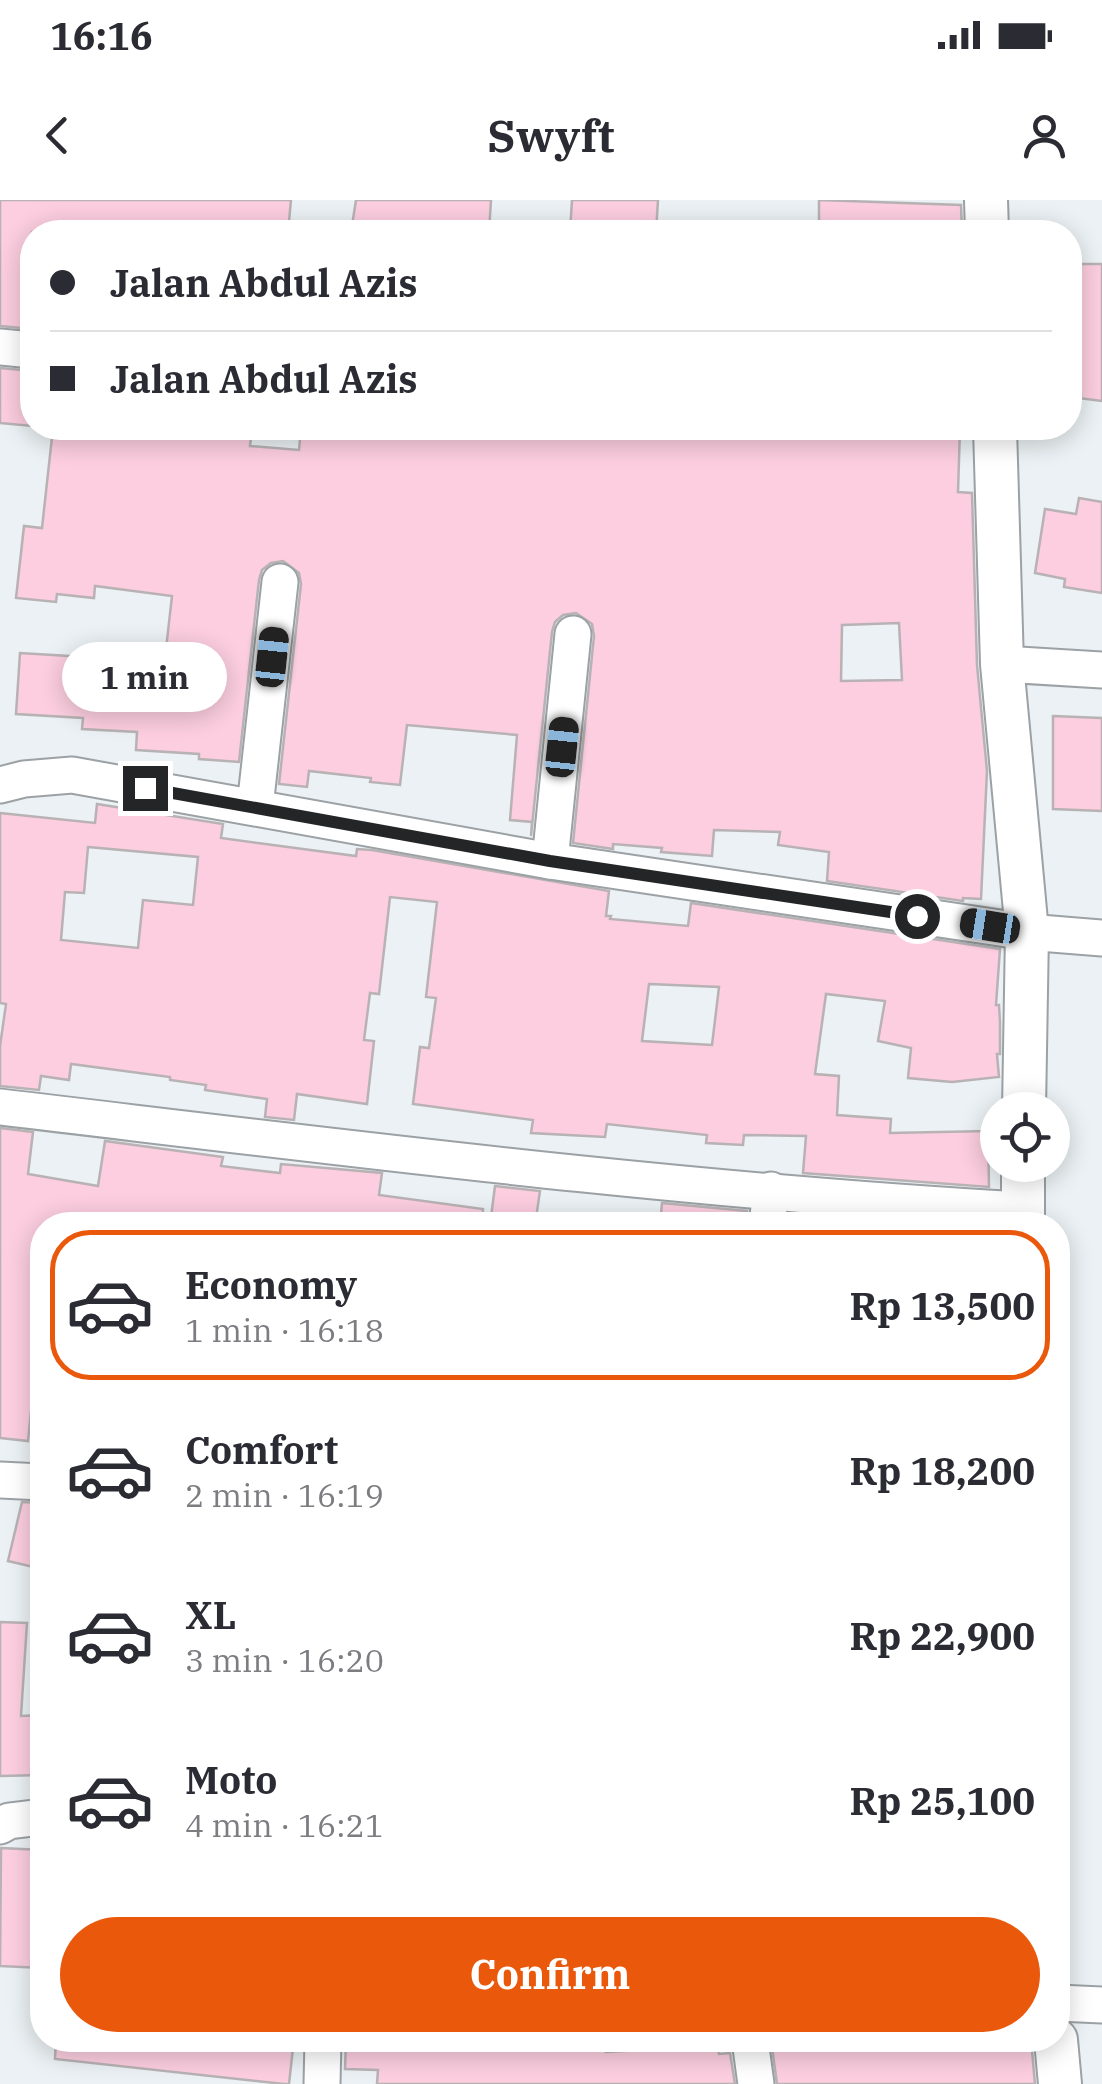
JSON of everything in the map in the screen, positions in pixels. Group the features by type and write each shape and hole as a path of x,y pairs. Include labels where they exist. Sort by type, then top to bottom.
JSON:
{"main road":[{"path":"995,440 1002,664 1027,932 1024,1092"},
{"path":"1023,1182 1023,1212"},
{"path":"1057,2052 1060,2084"}],"street":[{"path":"255,807 280,582"},
{"path":"550,861 573,634"},
{"path":"1002,664 1102,670"},
{"path":"0,785 72,775 550,861 1027,932 1102,938"},
{"path":"0,1106 389,1153 769,1208 902,1204 971,1212"},
{"path":"0,1480 30,1481"},
{"path":"0,1826 9,1820 30,1817"},
{"path":"1070,2004 1102,2005"},
{"path":"322,2084 323,2052"},
{"path":"752,2052 756,2084"}],"building":[{"path":"0,200 291,200 289,220 20,220 20,328 0,326"},
{"path":"356,200 491,200 490,220 353,220"},
{"path":"572,200 658,200 657,220 571,220"},
{"path":"819,200 961,205 962,220 819,220"},
{"path":"1082,264 1102,264 1102,401 1082,398"},
{"path":"0,368 20,370 20,425 0,423"},
{"path":"52,440 251,440 250,446 299,450 300,440 960,440 958,492 972,493 977,665 987,771 981,899 963,901 827,881 829,852 778,845 780,832 714,830 712,856 661,852 662,848 613,844 613,849 573,843 594,636 592,624 576,613 563,615 552,632 531,836 532,822 510,820 517,735 407,725 400,785 309,771 307,787 279,784 301,584 299,573 283,561 262,570 259,580 239,762 199,759 199,754 136,750 137,732 82,729 83,718 16,714 20,653 69,656 69,667 141,672 142,656 165,658 172,596 95,586 94,598 57,594 56,602 16,598 24,526 42,528","holes":["899,623 902,680 841,681 842,625"]},
{"path":"1079,498 1102,502 1102,593 1064,587 1065,579 1035,573 1045,509 1076,514"},
{"path":"1053,716 1102,718 1102,811 1053,809"},
{"path":"97,804 223,824 221,838 356,856 357,849 372,850 609,891 606,916 610,919 688,926 691,903 1000,949 996,1005 1000,1022 999,1077 952,1082 908,1078 911,1048 878,1041 885,1001 826,994 815,1074 839,1076 837,1115 891,1119 890,1133 980,1131 980,1182 989,1182 989,1187 803,1173 806,1136 744,1135 743,1145 706,1143 707,1135 607,1124 605,1137 531,1133 533,1120 413,1104 420,1047 429,1048 436,998 426,997 437,902 390,897 379,994 370,993 364,1040 374,1041 367,1104 297,1094 294,1120 265,1117 267,1099 205,1090 206,1085 170,1077 71,1064 69,1080 41,1076 39,1090 0,1086 6,1004 0,1003 0,813 95,823","holes":["88,847 198,857 193,905 143,900 138,948 61,940 65,892 84,893","649,984 719,987 712,1045 642,1041"]},
{"path":"0,1128 33,1132 28,1174 98,1186 105,1141 223,1157 221,1166 280,1173 281,1164 382,1173 379,1195 483,1209 30,1212 28,1441 0,1438"},
{"path":"495,1186 540,1191 537,1212 492,1212"},
{"path":"662,1203 747,1211 747,1212 661,1212"},
{"path":"22,1502 30,1502 30,1566 8,1561"},
{"path":"0,1622 27,1623 21,1716 30,1716 30,1775 0,1776"},
{"path":"1,1848 30,1849 30,1967 0,1966"},
{"path":"55,2052 293,2052 289,2084 55,2059"},
{"path":"346,2052 719,2052 730,2053 735,2084 377,2084 378,2070 345,2069"},
{"path":"773,2052 1032,2052 1035,2084 777,2084"}],"route":[{"path":"145,788 550,861 917,916"}]}
